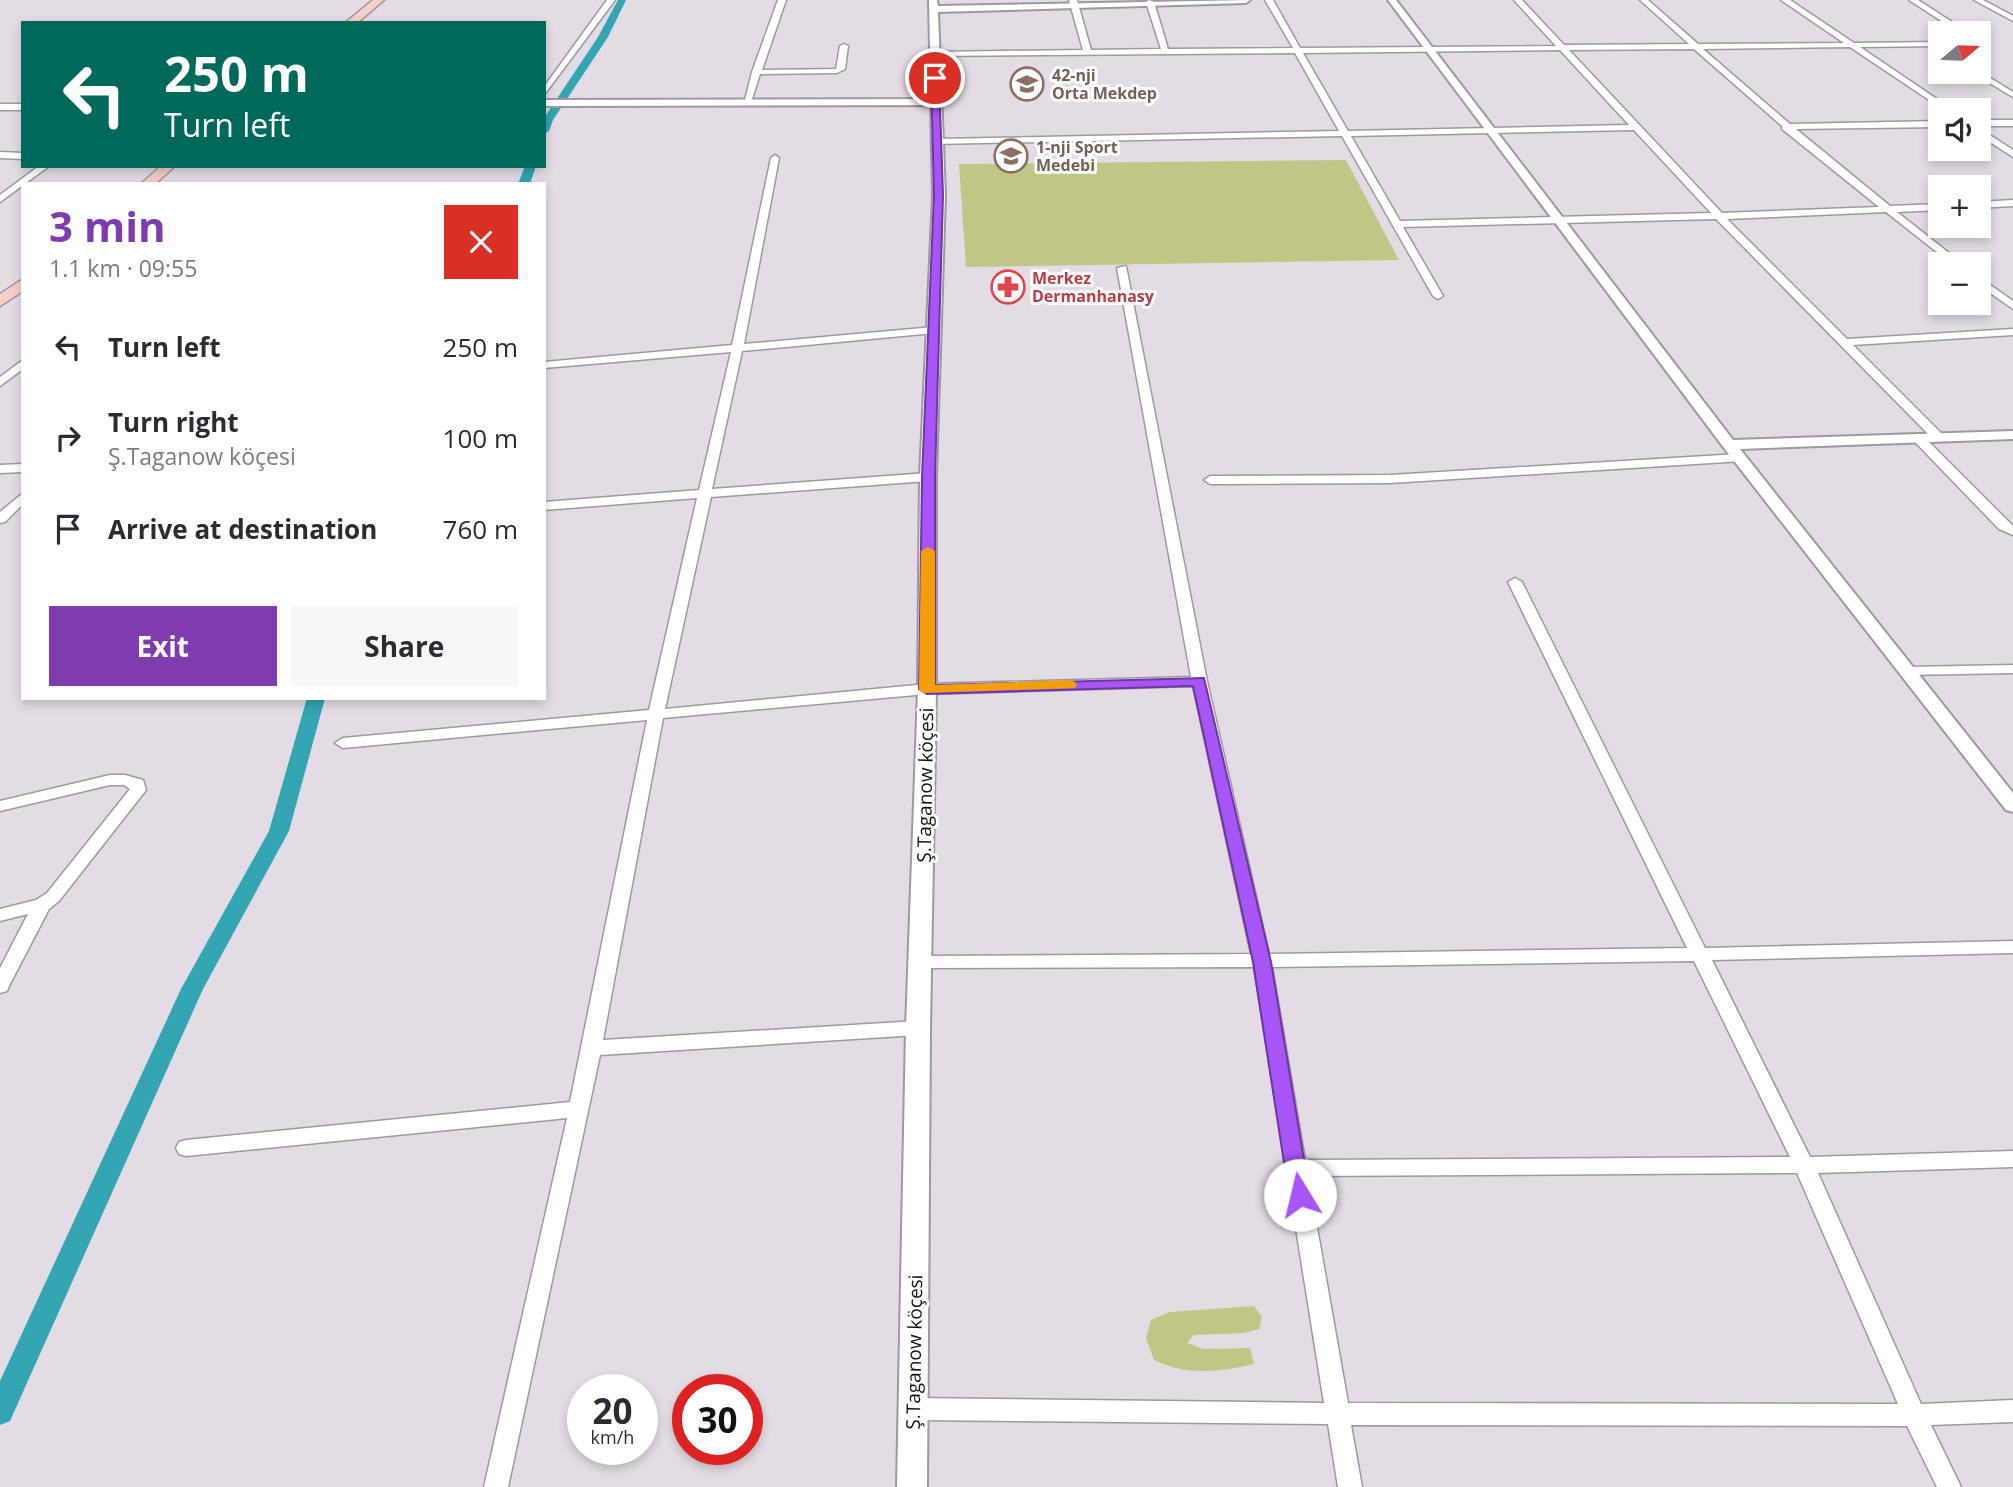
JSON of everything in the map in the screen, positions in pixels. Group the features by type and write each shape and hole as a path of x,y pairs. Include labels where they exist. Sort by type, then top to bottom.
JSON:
{"main road":[{"path":"353,21 379,0"},
{"path":"149,182 167,168"},
{"path":"0,301 21,285"}],"street":[{"path":"546,90 611,0"},
{"path":"747,102 782,0"},
{"path":"933,5 1246,0"},
{"path":"1269,0 1342,133 1438,296"},
{"path":"1392,0 1487,130 1739,458 2013,806"},
{"path":"1518,0 1719,216 1938,437"},
{"path":"1644,0 1785,127 1942,252"},
{"path":"1786,0 1931,98"},
{"path":"1913,0 1946,21"},
{"path":"1978,0 2013,19"},
{"path":"1074,2 1087,51"},
{"path":"1150,2 1165,51"},
{"name":"Ş.Taganow köçesi","path":"912,1487 918,1028 927,689 928,477 939,195 933,5"},
{"path":"756,72 841,70 844,46"},
{"path":"933,54 1928,46"},
{"path":"1992,82 2013,95"},
{"path":"546,103 937,102"},
{"path":"0,107 21,107"},
{"path":"1991,123 2013,122"},
{"path":"1785,127 1928,124"},
{"path":"937,142 1636,127"},
{"path":"1991,139 2013,154"},
{"path":"0,156 21,156"},
{"path":"496,1487 592,1048 656,714 737,349 775,158"},
{"path":"23,182 42,168"},
{"path":"0,199 21,184"},
{"path":"1991,204 2013,203"},
{"path":"1397,224 1928,208"},
{"path":"1122,268 1199,681 1262,962 1350,1487"},
{"path":"1991,289 2013,306"},
{"path":"546,365 934,330"},
{"path":"1844,342 2013,332"},
{"path":"0,383 21,365"},
{"path":"1729,445 2013,435"},
{"path":"1918,438 2004,526 2013,531"},
{"path":"1210,480 1390,479 1739,458"},
{"path":"0,468 21,468"},
{"path":"546,506 928,477"},
{"path":"0,519 21,499"},
{"path":"1515,582 1703,956 1804,1165 1948,1487"},
{"path":"1907,671 2013,669"},
{"path":"343,743 927,689 1199,681"},
{"path":"0,806 110,780 125,780 137,784 138,790 53,897 42,905 0,915"},
{"path":"0,986 42,905"},
{"path":"921,962 1262,962 1703,956 2013,947"},
{"path":"592,1048 918,1028"},
{"path":"186,1148 578,1109"},
{"path":"1295,1168 1804,1165 2013,1159"},
{"path":"913,1409 1337,1414 1914,1415 2013,1411"}],"green space":[{"path":"1346,160 1399,260 966,267 959,164"},
{"path":"1254,1306 1262,1317 1259,1329 1244,1333 1194,1335 1187,1343 1203,1349 1250,1348 1254,1364 1203,1371 1178,1368 1154,1360 1146,1338 1151,1320 1170,1312"}],"waterway":[{"path":"546,126 603,37 622,0"},
{"path":"525,182 530,168"},
{"path":"0,1412 192,989 279,831 315,700"}],"slow traffic":[{"path":"928,551 927,689 1070,685"}],"place":[{"name":"42-nji Orta Mekdep","path":"1027,84"},
{"name":"1-nji Sport Medebi","path":"1011,156"},
{"name":"Merkez Dermanhanasy","path":"1008,287"}],"route":[{"path":"935,78 939,195 928,477 927,689 1199,681 1262,962 1300,1195"}]}
